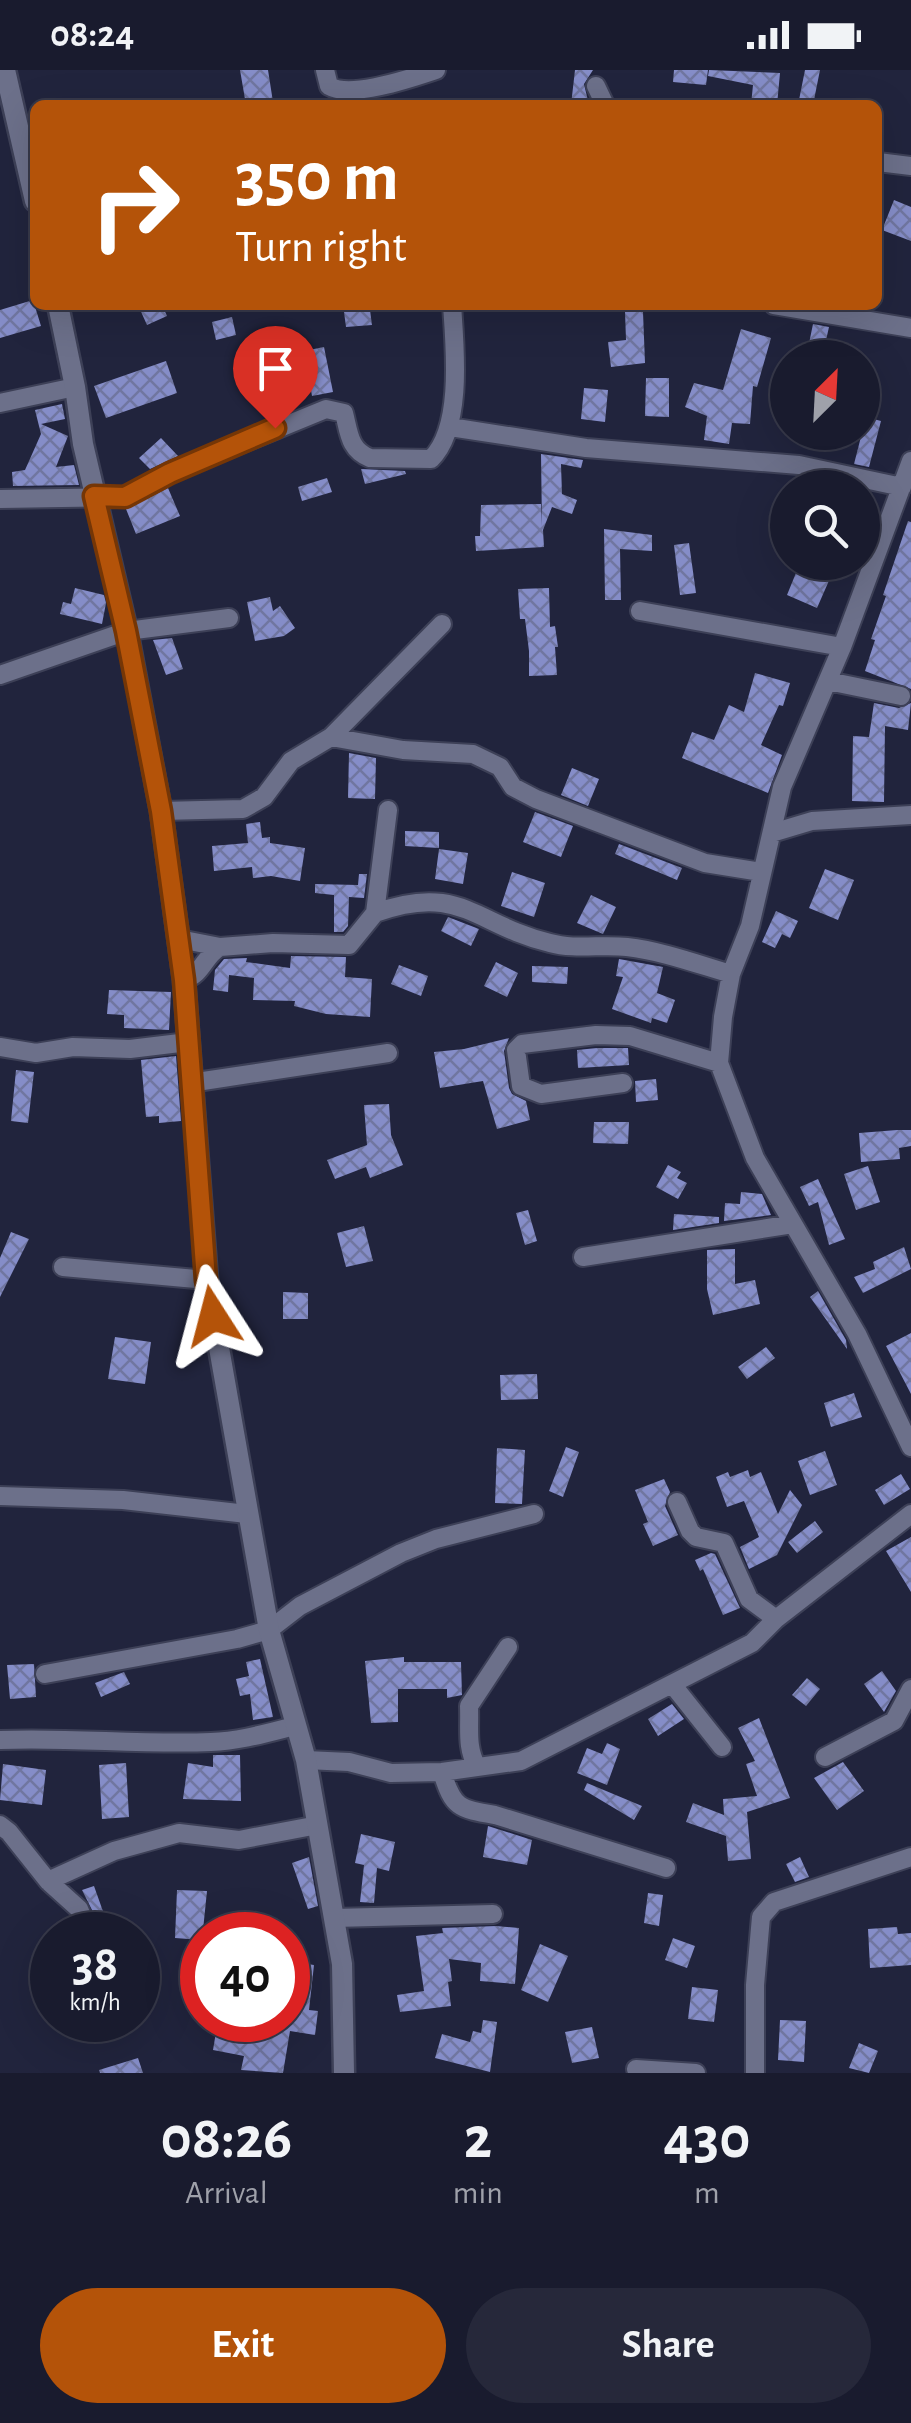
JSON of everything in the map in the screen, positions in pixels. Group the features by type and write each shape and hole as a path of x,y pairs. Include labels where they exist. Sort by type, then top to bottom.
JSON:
{"street":[{"path":"5,70 8,117 30,185"},
{"path":"324,70 329,86 344,91 436,70"},
{"path":"596,86 603,100"},
{"path":"882,162 911,166"},
{"path":"59,310 161,811 184,980 206,1280 269,1630 306,1760 318,1825 342,1964 344,2073"},
{"path":"0,499 125,497 170,473 326,409 344,412 352,445 361,454 370,458 431,460 442,450 450,428 454,382 452,310"},
{"path":"805,310 910,327"},
{"path":"0,403 76,387"},
{"path":"450,428 586,448 799,465 902,487"},
{"path":"911,461 842,647 782,787 750,926 731,974 720,1063 756,1158 857,1334 911,1447"},
{"path":"640,611 842,647"},
{"path":"0,675 126,631 229,618"},
{"path":"161,811 243,809 255,805 291,761 331,737 442,624"},
{"path":"828,681 900,696"},
{"path":"331,737 403,750 473,754 500,767 513,786 536,800 705,863 761,872"},
{"path":"782,787 794,810 812,821"},
{"path":"375,914 388,810"},
{"path":"772,833 812,821 911,815"},
{"path":"179,938 220,947 348,945 375,914 404,903 427,900 452,904 552,944 645,950 731,974"},
{"path":"184,980 194,976 209,953 220,947"},
{"path":"623,1083 542,1094 530,1092 521,1086 516,1050 522,1044 596,1035 630,1036 720,1063"},
{"path":"0,1047 36,1053 73,1047 130,1049 188,1042"},
{"path":"190,1083 388,1053"},
{"path":"584,1258 793,1224"},
{"path":"62,1268 206,1280"},
{"path":"0,1496 123,1500 247,1514"},
{"path":"677,1502 690,1532 703,1540 724,1543 749,1598 776,1620"},
{"path":"45,1674 269,1630 300,1606 436,1538 534,1514"},
{"path":"306,1760 349,1762 391,1773 442,1772 521,1762 752,1643 911,1514"},
{"path":"478,1767 468,1752 472,1729 469,1706 508,1647"},
{"path":"672,1684 722,1747"},
{"path":"824,1757 894,1721 911,1688"},
{"path":"0,1740 68,1737 211,1742 295,1726"},
{"path":"442,1772 449,1796 466,1810 495,1815 666,1868"},
{"path":"0,1825 10,1832 48,1882 80,1912"},
{"path":"48,1882 114,1851 179,1833 239,1840 318,1825"},
{"path":"755,2073 758,1948 761,1916 767,1907 911,1858"},
{"path":"334,1918 492,1914"},
{"path":"636,2069 696,2073"}],"building":[{"path":"240,70 268,70 273,100 245,100"},
{"path":"575,70 593,70 584,84 588,100 572,100"},
{"path":"674,70 708,70 706,85 673,82"},
{"path":"709,70 780,73 777,100 752,100 753,85 708,76"},
{"path":"805,70 820,70 814,100 799,100"},
{"path":"894,200 911,207 911,241 882,230"},
{"path":"30,301 30,310 36,310 41,326 0,338 0,310"},
{"path":"140,310 164,310 167,316 147,325"},
{"path":"370,310 372,325 346,327 344,312"},
{"path":"625,312 643,312 645,363 611,367 608,342 626,340"},
{"path":"232,317 236,335 216,340 212,322"},
{"path":"813,324 829,327 826,340 810,340"},
{"path":"741,329 771,338 757,387 753,386 750,424 732,423 729,444 704,440 707,416 685,407 694,383 723,390"},
{"path":"324,347 333,392 312,396 304,351"},
{"path":"166,361 177,393 106,418 94,386"},
{"path":"646,378 669,378 669,417 645,416"},
{"path":"584,388 608,390 605,422 581,419"},
{"path":"62,404 65,419 41,424 68,436 56,467 74,465 79,485 13,486 12,472 25,470 41,434 35,410"},
{"path":"161,438 178,456 150,469 139,458"},
{"path":"858,450 873,450 869,467 854,464"},
{"path":"541,454 583,460 581,468 561,464 562,494 577,500 572,514 552,507 543,530 544,547 476,551 481,505 541,504 542,526"},
{"path":"361,469 405,471 406,474 365,484"},
{"path":"327,478 332,492 302,501 298,487"},
{"path":"168,488 180,516 136,534 126,509"},
{"path":"908,521 911,689 865,671 886,596 883,595"},
{"path":"604,529 652,535 652,551 620,549 621,600 605,600"},
{"path":"689,543 696,593 680,595 674,545"},
{"path":"793,580 829,580 817,608 787,595"},
{"path":"75,588 104,595 102,624 60,614 63,602 71,604"},
{"path":"549,588 550,627 555,626 558,647 557,675 529,676 525,619 520,619 518,589"},
{"path":"270,597 273,611 280,606 295,628 284,636 255,641 247,602"},
{"path":"172,638 183,669 166,675 153,640"},
{"path":"755,673 790,683 783,706 779,705 761,745 782,755 768,793 682,758 692,732 714,740 729,705 744,712"},
{"path":"874,703 899,708 911,703 908,730 885,726 884,802 852,801 853,736 869,737"},
{"path":"349,753 376,758 375,799 348,798"},
{"path":"572,768 599,779 588,806 561,795"},
{"path":"535,812 573,826 561,857 523,842"},
{"path":"260,822 262,838 270,837 270,843 305,848 300,881 271,876 253,878 252,867 214,871 212,846 248,843 246,824"},
{"path":"405,831 439,832 439,848 405,846"},
{"path":"619,844 682,868 677,880 615,854"},
{"path":"439,849 468,853 463,884 435,879"},
{"path":"825,869 854,880 838,920 809,908"},
{"path":"512,872 545,883 534,917 501,906"},
{"path":"359,874 367,874 364,898 349,897 348,926 343,932 334,932 334,895 315,893 315,884 358,885"},
{"path":"591,895 616,907 603,934 577,923"},
{"path":"776,911 798,921 790,938 782,934 775,948 762,942"},
{"path":"448,917 479,929 471,946 441,931"},
{"path":"291,956 346,957 345,977 372,979 370,1017 326,1014 294,1006 295,1001 253,1000 254,978 229,975 228,992 213,990 215,970 224,959 247,958 246,962 290,968"},
{"path":"619,959 663,967 657,993 675,1000 667,1023 652,1018 651,1023 612,1009 623,977 616,976"},
{"path":"496,962 518,973 507,997 484,986"},
{"path":"399,965 428,976 421,996 391,984"},
{"path":"532,966 568,967 567,984 532,982"},
{"path":"109,990 171,992 169,1030 124,1028 124,1015 107,1014"},
{"path":"509,1038 504,1051 509,1088 526,1101 530,1120 497,1129 483,1081 440,1088 434,1052"},
{"path":"628,1048 629,1065 578,1068 577,1050"},
{"path":"176,1056 181,1121 159,1123 159,1116 146,1117 141,1060"},
{"path":"16,1070 34,1072 28,1123 11,1121"},
{"path":"656,1079 658,1100 636,1102 635,1081"},
{"path":"389,1104 391,1135 403,1165 370,1178 366,1167 335,1179 327,1160 367,1145 364,1105"},
{"path":"594,1122 629,1122 628,1144 593,1143"},
{"path":"911,1130 911,1146 899,1148 900,1159 861,1162 859,1133"},
{"path":"668,1165 681,1172 677,1178 687,1183 678,1199 656,1187"},
{"path":"868,1166 880,1202 856,1210 844,1174"},
{"path":"818,1179 845,1239 829,1245 818,1202 809,1206 800,1187"},
{"path":"741,1192 762,1194 771,1215 724,1221 725,1203 740,1204"},
{"path":"528,1210 537,1241 525,1245 516,1213"},
{"path":"674,1214 719,1217 719,1223 673,1230"},
{"path":"364,1226 373,1261 346,1267 337,1233"},
{"path":"11,1232 29,1239 0,1297 0,1258"},
{"path":"904,1247 911,1269 863,1293 854,1277 875,1269 873,1262"},
{"path":"735,1249 735,1284 755,1280 760,1304 713,1315 707,1289 707,1250"},
{"path":"818,1291 846,1340 847,1349 810,1297"},
{"path":"283,1292 308,1293 308,1319 283,1319"},
{"path":"911,1333 911,1394 886,1346"},
{"path":"115,1337 151,1342 145,1384 108,1379"},
{"path":"766,1347 775,1358 747,1379 738,1367"},
{"path":"537,1374 538,1399 501,1400 500,1375"},
{"path":"854,1393 862,1417 831,1427 824,1403"},
{"path":"566,1447 579,1452 563,1497 549,1491"},
{"path":"497,1448 525,1450 522,1504 495,1503"},
{"path":"825,1451 837,1485 810,1495 798,1461"},
{"path":"748,1470 750,1477 761,1472 778,1514 790,1490 802,1505 777,1555 749,1569 740,1547 759,1537 744,1501 727,1507 716,1477"},
{"path":"901,1474 910,1489 884,1505 875,1490"},
{"path":"664,1479 670,1492 665,1506 678,1535 653,1546 635,1490"},
{"path":"815,1521 823,1532 797,1553 788,1542"},
{"path":"911,1537 911,1592 886,1551"},
{"path":"715,1554 740,1608 723,1615 703,1569 700,1571 695,1560"},
{"path":"404,1657 404,1662 461,1662 462,1695 447,1698 447,1689 398,1689 398,1722 371,1723 365,1661"},
{"path":"260,1659 273,1717 253,1720 250,1694 240,1696 236,1679 249,1676 246,1662"},
{"path":"34,1664 36,1697 10,1699 7,1665"},
{"path":"882,1671 896,1691 884,1712 864,1684"},
{"path":"124,1672 130,1684 101,1697 95,1683"},
{"path":"807,1678 820,1689 806,1706 792,1695"},
{"path":"672,1704 684,1719 658,1736 648,1719"},
{"path":"759,1718 790,1798 747,1812 751,1859 728,1861 726,1836 686,1822 693,1803 724,1815 723,1799 757,1796 746,1764 755,1761 738,1728"},
{"path":"607,1743 620,1749 607,1785 577,1773 587,1748 602,1754"},
{"path":"213,1755 240,1755 241,1801 183,1799 188,1763 213,1767"},
{"path":"843,1762 864,1791 837,1810 814,1778"},
{"path":"126,1763 129,1817 102,1819 99,1765"},
{"path":"3,1764 46,1770 42,1805 0,1800"},
{"path":"587,1783 642,1806 634,1820 584,1790"},
{"path":"488,1826 532,1840 527,1865 483,1857"},
{"path":"361,1834 395,1842 389,1871 377,1868 374,1903 360,1902 364,1865 355,1863"},
{"path":"309,1857 318,1906 308,1909 292,1863"},
{"path":"800,1857 809,1877 795,1882 786,1864"},
{"path":"94,1886 103,1912 93,1912 82,1890"},
{"path":"177,1890 207,1891 205,1912 180,1912 180,1938 175,1938"},
{"path":"648,1893 663,1895 659,1926 644,1923"},
{"path":"897,1927 898,1934 911,1933 911,1965 870,1968 868,1929"},
{"path":"442,1928 519,1928 515,1984 480,1981 481,1963 449,1959 451,2006 400,2012 397,1995 424,1991 416,1936 443,1933"},
{"path":"673,1938 695,1946 687,1968 665,1960"},
{"path":"540,1944 568,1956 548,2002 521,1990"},
{"path":"310,1964 314,1965 310,2001"},
{"path":"692,1987 718,1990 714,2022 688,2019"},
{"path":"310,2010 318,2011 315,2035 310,2034"},
{"path":"483,2020 497,2022 490,2072 435,2058 442,2034 470,2042 473,2031 481,2033"},
{"path":"780,2020 806,2021 804,2062 778,2060"},
{"path":"592,2027 599,2058 572,2063 565,2032"},
{"path":"214,2042 288,2042 283,2073 241,2070 244,2056 213,2050"},
{"path":"859,2043 878,2051 869,2073 849,2068"},
{"path":"138,2058 143,2073 100,2073 99,2070"}],"route":[{"path":"213,1316 206,1280 184,980 161,811 126,631 94,496 125,497 275,428"}]}
